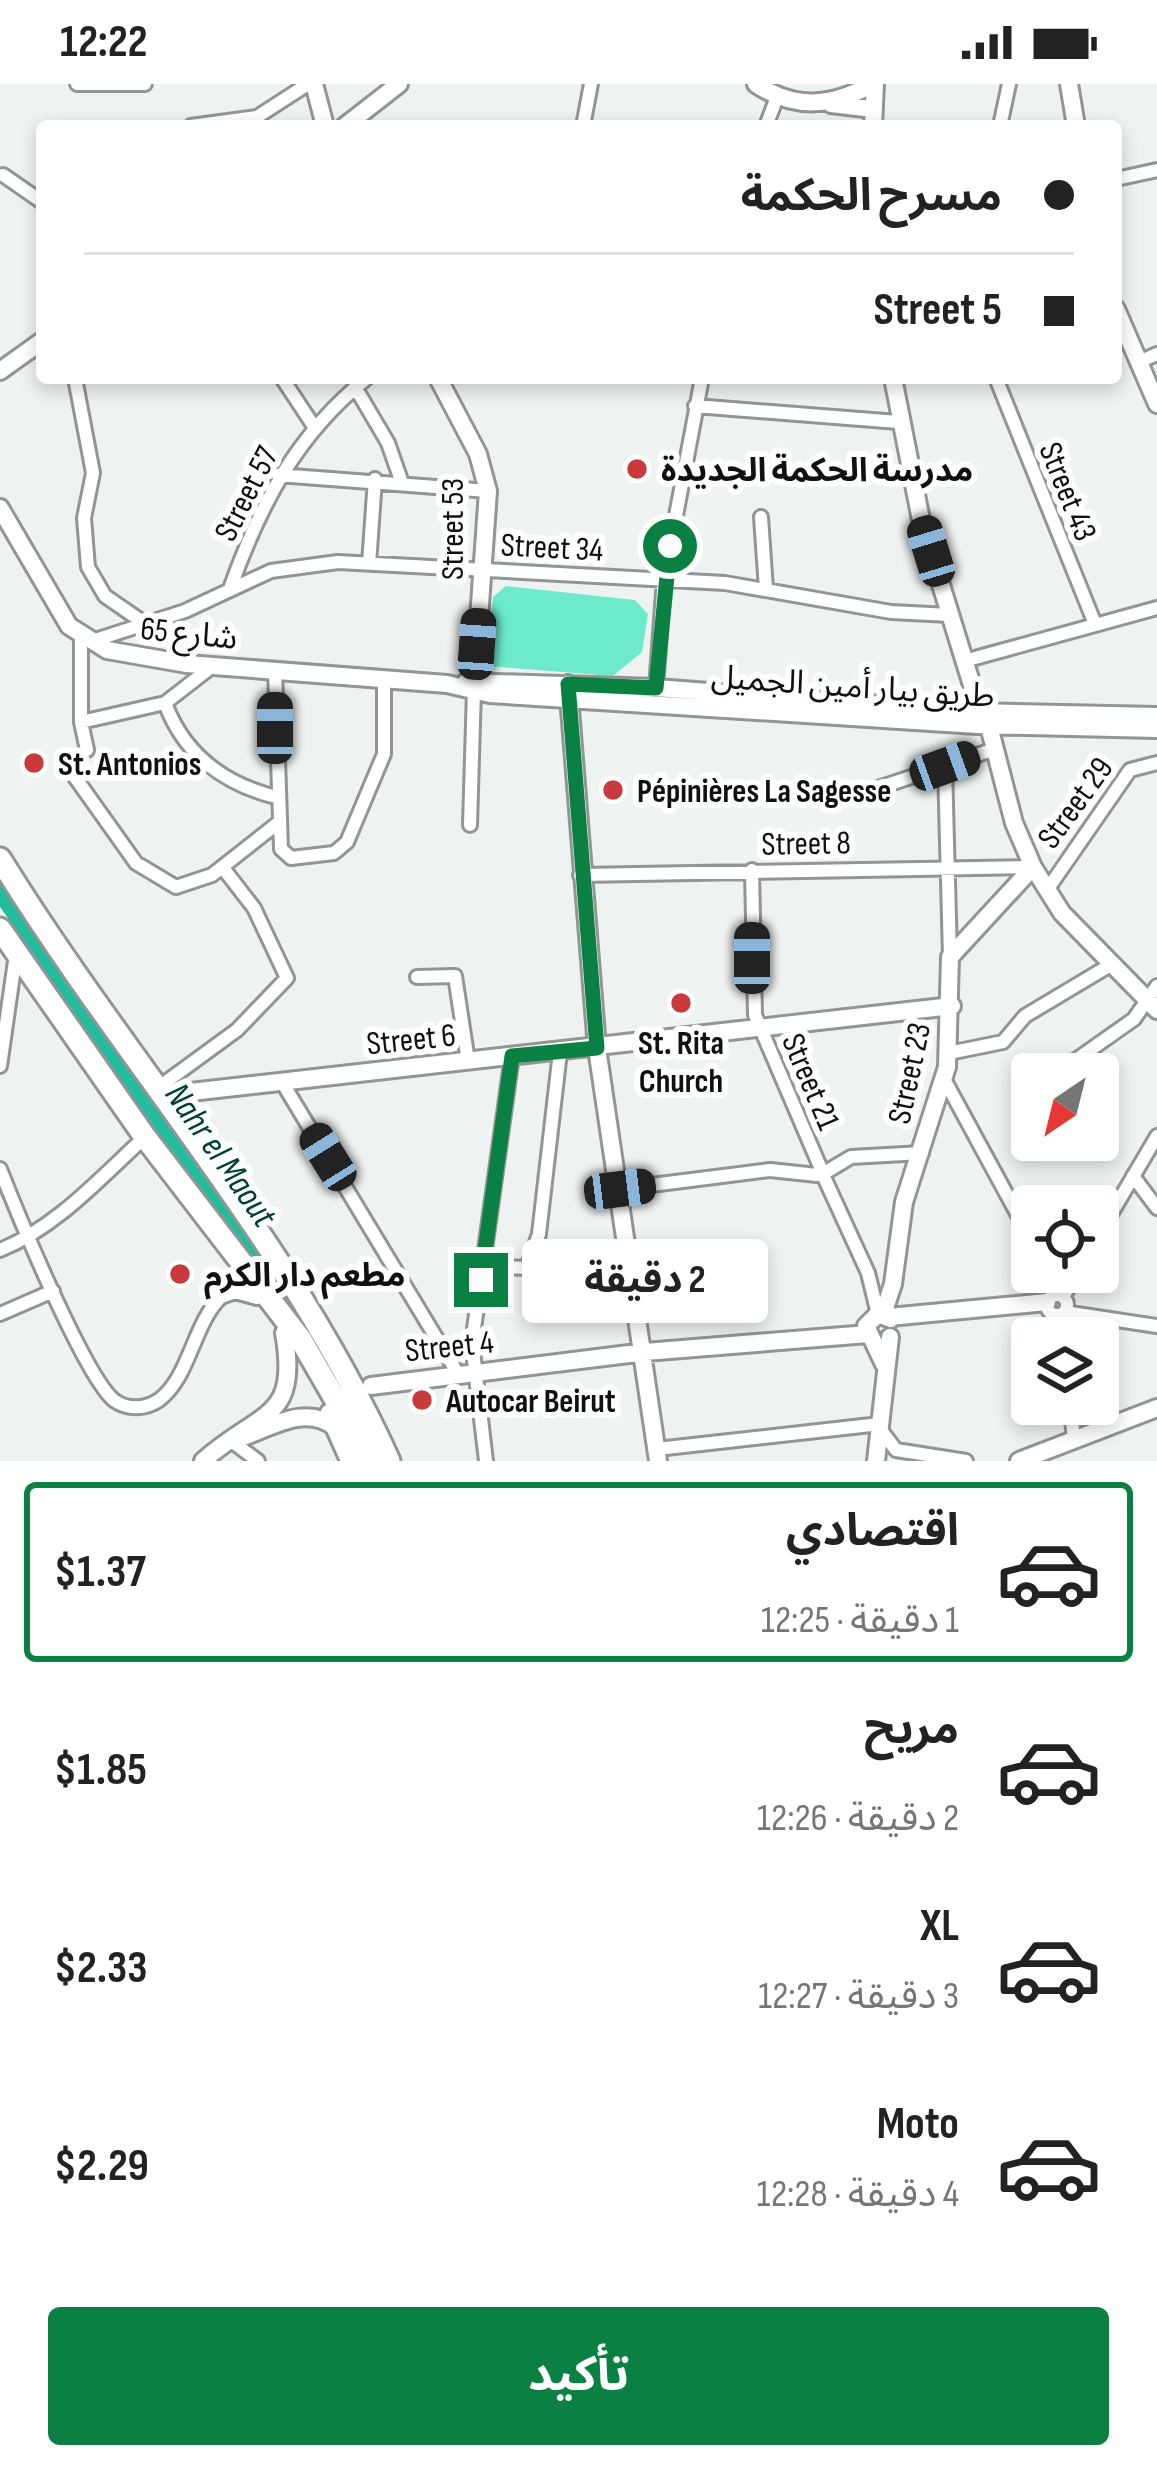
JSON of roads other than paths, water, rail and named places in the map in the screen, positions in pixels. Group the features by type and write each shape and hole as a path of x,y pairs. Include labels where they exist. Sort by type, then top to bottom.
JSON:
{"highway":[{"path":"0,860 294,1282 405,1461"},
{"path":"0,929 145,1137 301,1340 362,1455"},
{"path":"183,1188 284,1333 341,1432 362,1455"},
{"path":"367,1396 389,1461"}],"street":[{"path":"77,84 145,84"},
{"path":"235,120 257,117 311,84 323,120"},
{"path":"353,120 399,84"},
{"path":"585,120 591,84"},
{"path":"756,84 776,97 830,104 873,118 873,84 830,104"},
{"path":"1069,84 1075,120"},
{"path":"1002,120 1010,88"},
{"path":"768,120 776,97"},
{"path":"1122,177 1157,170"},
{"path":"3,175 36,198"},
{"path":"1122,318 1148,358 1157,404"},
{"path":"0,371 36,345"},
{"path":"76,384 93,473 84,518 88,567 105,596 147,625"},
{"path":"286,384 315,428"},
{"name":"Street 57","path":"231,586 278,475 315,428 359,384"},
{"path":"362,384 402,483"},
{"name":"Street 53","path":"442,384 478,454 488,491 474,685"},
{"path":"656,688 664,579 701,384"},
{"name":"Street 29","path":"893,384 898,422 950,615 1033,867 1047,890 1112,964 1154,999"},
{"name":"Street 43","path":"998,384 1095,624"},
{"path":"695,406 898,422"},
{"path":"278,475 488,491"},
{"path":"369,564 375,479"},
{"path":"0,508 56,607 86,639 81,722 87,751"},
{"path":"761,517 766,589"},
{"name":"Street 34","path":"86,639 130,631 231,586 304,563 664,579 766,589 891,612 950,615"},
{"path":"964,661 1157,608"},
{"path":"130,631 136,657"},
{"name":"شارع 65","path":"86,639 136,657 474,685"},
{"path":"81,722 165,703 214,665"},
{"path":"275,670 278,823 281,849 291,857 345,847 383,754 384,678"},
{"path":"470,824 474,685"},
{"name":"طريق بيار أمين الجميل","path":"474,685 980,714 1157,716"},
{"name":"طريق بيار أمين الجميل","path":"568,691 656,688 1157,729"},
{"path":"568,691 597,1048 658,1455 880,1426 896,1450 966,1461"},
{"path":"165,703 179,734 201,760 239,784 276,797"},
{"name":"Street 29","path":"980,714 986,752 1000,775"},
{"path":"854,796 986,752"},
{"name":"Street 29","path":"1047,890 1130,770 1157,763"},
{"path":"67,766 136,863 176,887 223,868 278,823"},
{"name":"Street 23","path":"876,1461 886,1371 881,1325 893,1284 900,1216 949,1053 952,1006 945,766"},
{"path":"950,957 1033,867"},
{"name":"Street 8","path":"580,875 1033,867"},
{"path":"161,1091 237,1030 287,978 254,908 223,868"},
{"name":"Street 21","path":"752,870 753,999 760,1029 868,1273 881,1325"},
{"path":"0,1066 16,951"},
{"path":"949,1053 998,1045 1025,1016 1112,964"},
{"path":"417,977 454,976 467,1061"},
{"path":"1087,1053 1154,999"},
{"name":"Street 6","path":"161,1091 282,1082 952,1006"},
{"path":"483,1266 527,1268 539,1234 560,1052"},
{"path":"465,1373 512,1056"},
{"path":"944,1079 1011,1202"},
{"path":"282,1082 465,1373 486,1461"},
{"path":"1119,1200 1157,1136"},
{"path":"0,1250 28,1239 145,1137"},
{"path":"620,1189 770,1170 822,1173 851,1157 922,1153"},
{"path":"0,1169 28,1239 106,1392 133,1407 153,1403 168,1390 220,1297 235,1292 257,1298"},
{"path":"1133,1176 1157,1208"},
{"path":"0,1314 53,1291"},
{"path":"1053,1293 1058,1317"},
{"path":"1056,1305 1064,1293"},
{"path":"1056,1305 1157,1326"},
{"name":"Street 4","path":"367,1396 465,1373 1056,1305"},
{"path":"203,1461 276,1407 288,1391 284,1333"},
{"path":"1018,1461 1157,1408"},
{"path":"230,1440 306,1416 324,1419 341,1432"},
{"path":"1072,1425 1074,1438"},
{"path":"230,1440 258,1461"}],"waterway":[{"name":"Nahr el Maout","path":"0,891 284,1302"}],"place":[{"name":"مدرسة الحكمة الجديدة","path":"637,469"},
{"name":"St. Antonios","path":"34,763"},
{"name":"Pépinières La Sagesse","path":"613,790"},
{"name":"St. Rita Church","path":"681,1003"},
{"name":"مطعم دار الكرم","path":"180,1274"},
{"name":"Autocar Beirut","path":"422,1400"}]}
